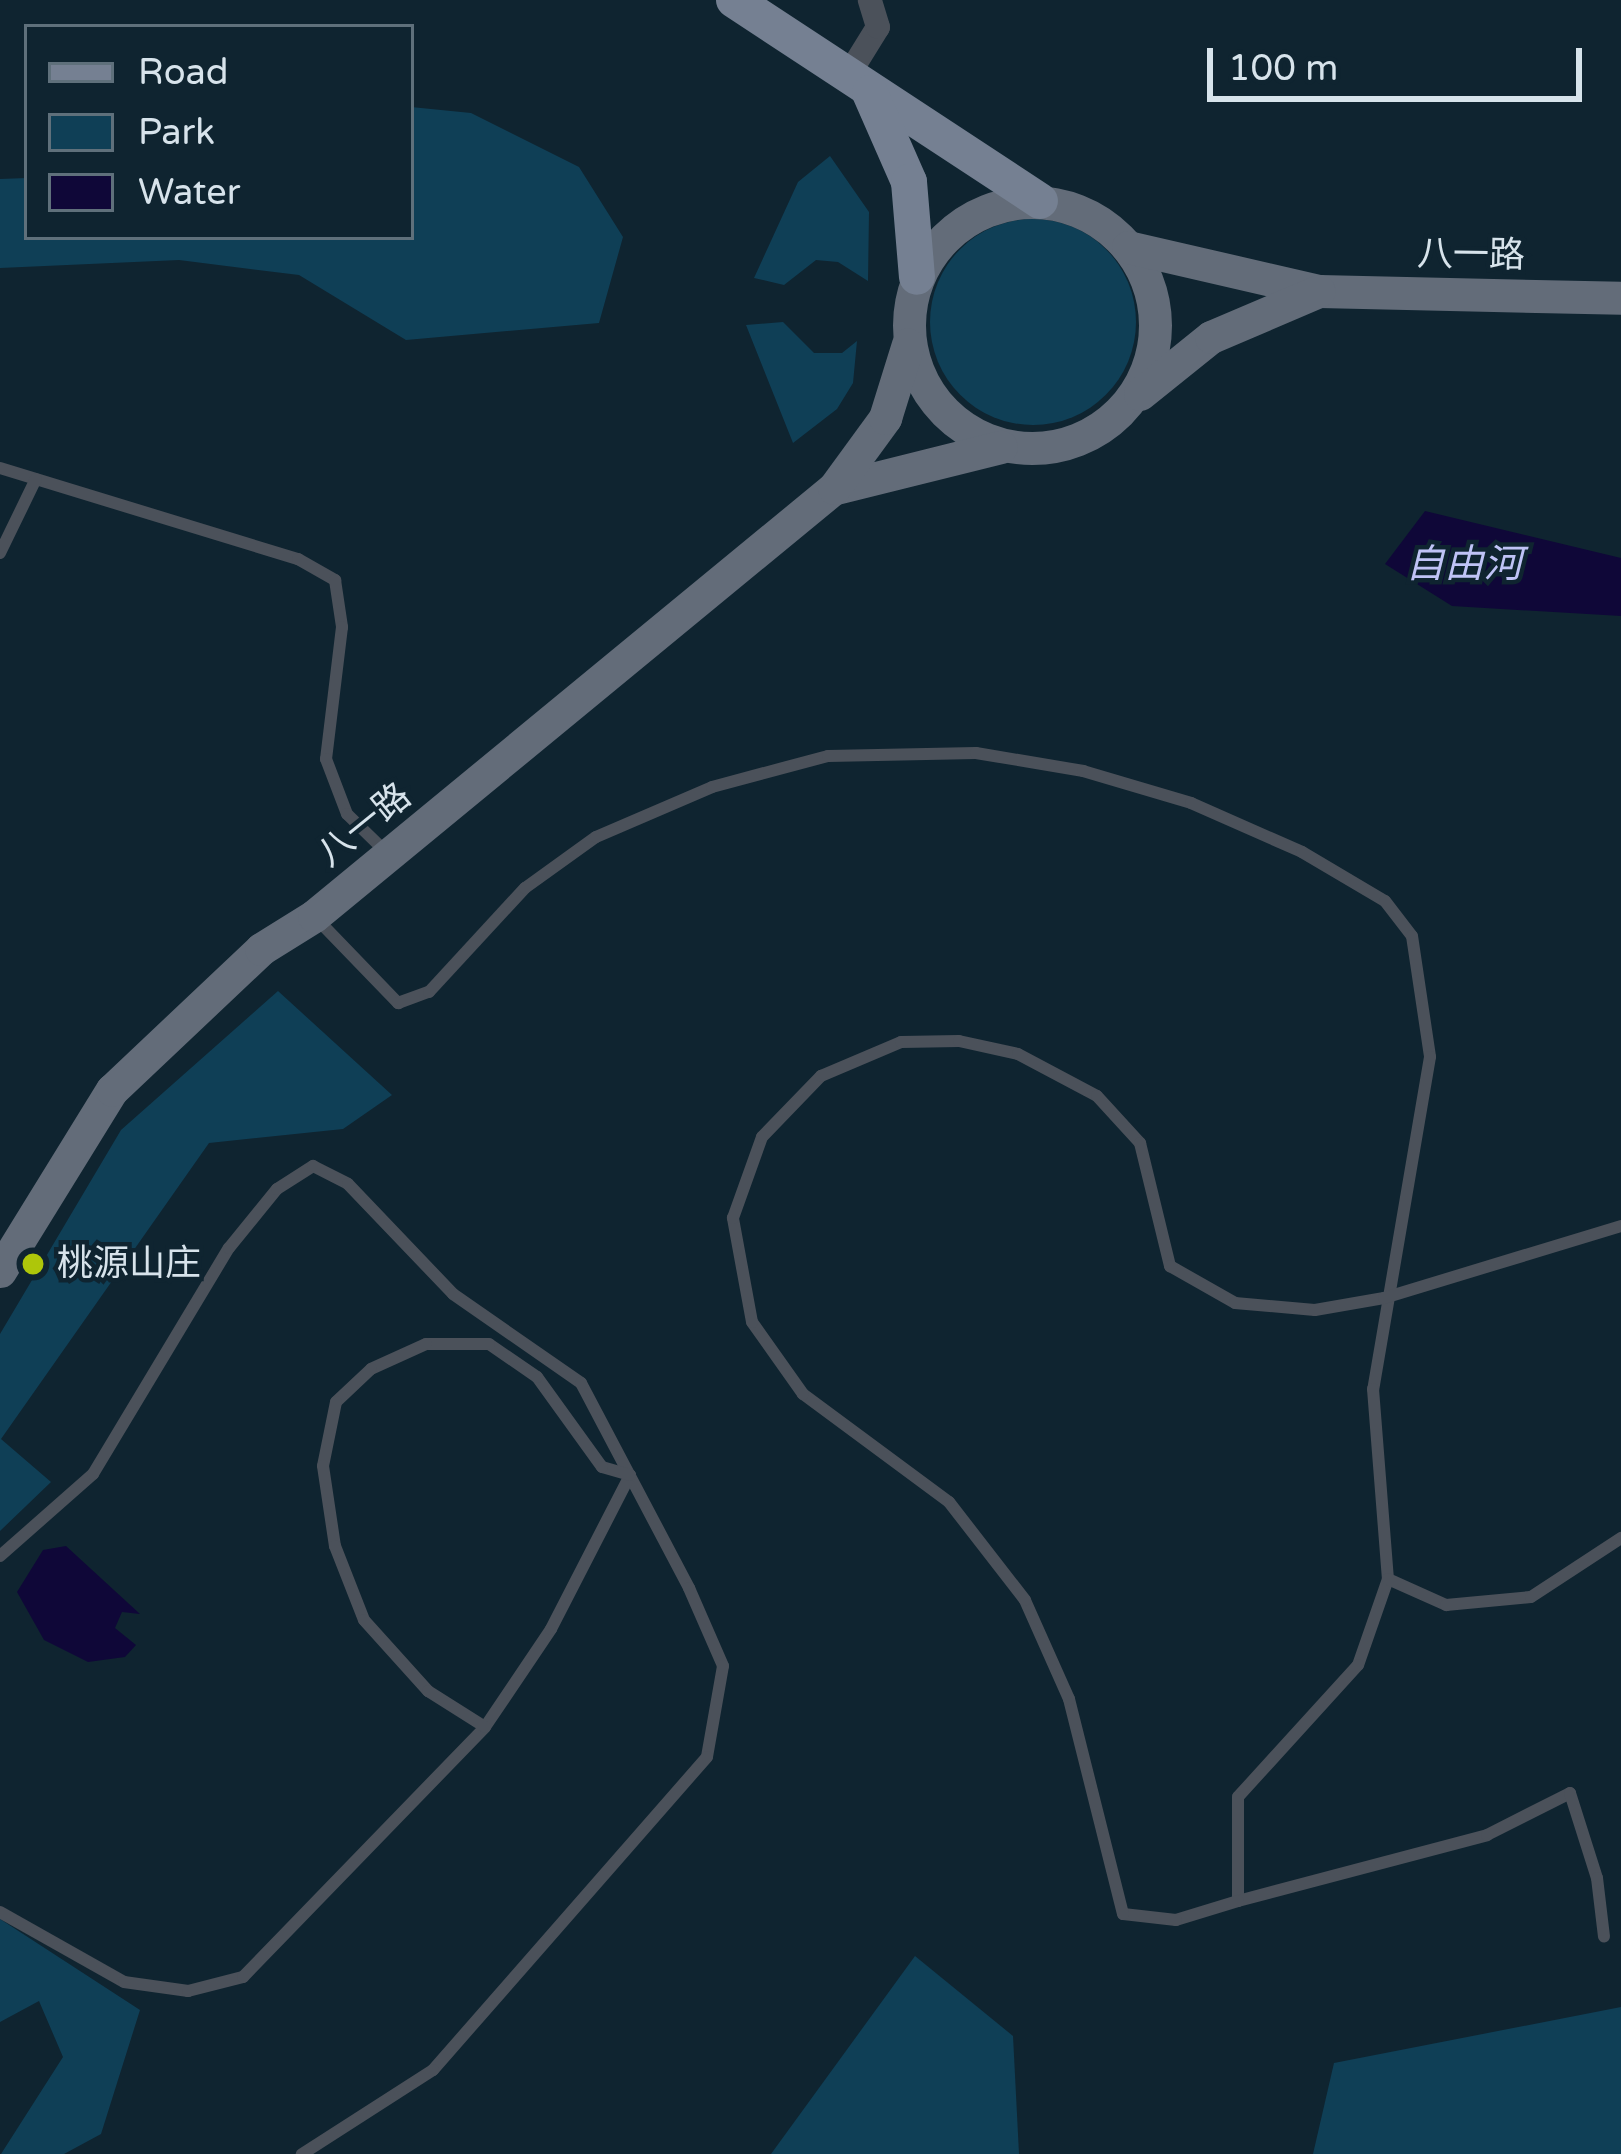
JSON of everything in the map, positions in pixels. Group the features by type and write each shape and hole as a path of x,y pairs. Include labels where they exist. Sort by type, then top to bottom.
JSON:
{"main road":[{"path":"734,0 1040,201"},
{"path":"834,488 885,418 908,344 917,277 909,182 859,82"},
{"path":"917,277 940,240 986,209 1040,201 1071,207 1128,247 1319,291"},
{"path":"1128,247 1148,279 1157,320 1148,371 1130,403"},
{"path":"908,344 937,407 967,432 1004,446 1048,449 1098,431 1211,337 1319,291"},
{"name":"八一路","path":"1319,291 1621,298"},
{"path":"834,488 1004,446"},
{"name":"八一路","path":"0,1271 112,1090 261,949 314,916 834,488"}],"street":[{"path":"859,82 878,27 870,0"}],"lane":[{"path":"0,468 298,559 335,580 342,627 326,759 347,814 389,855"},
{"path":"0,553 36,478"},
{"path":"314,916 398,1003 430,992 525,888 596,837 712,787 828,756 976,753 1083,771 1191,803 1302,853 1385,901 1412,936 1430,1058 1422,1130 1384,1298 1373,1389 1388,1579 1358,1665 1238,1797 1238,1901"},
{"path":"1604,1936 1598,1878 1570,1793 1487,1835 1176,1920 1123,1915 1069,1699 1025,1600 949,1502 802,1394 752,1322 733,1218 762,1137 821,1076 901,1042 959,1041 1018,1054 1097,1096 1140,1143 1170,1266 1235,1303 1315,1310 1384,1298 1621,1226"},
{"path":"0,1556 93,1474 229,1248 277,1189 313,1166 348,1184 453,1294 581,1383 630,1475 723,1666 707,1757 433,2070 302,2154"},
{"path":"484,1727 428,1691 364,1620 334,1546 323,1466 335,1402 371,1369 426,1344 488,1344 537,1377 602,1467 630,1475"},
{"path":"0,1912 124,1982 188,1991 243,1977 484,1727 551,1629 630,1475"},
{"path":"1388,1579 1446,1605 1531,1597 1621,1538"}],"green space":[{"path":"414,107 471,113 579,167 623,237 599,323 406,340 299,275 179,260 0,268 0,179 24,178 24,240 414,240"},
{"path":"830,156 869,212 868,281 838,262 816,260 784,285 754,278 798,182"},
{"path":"1033,219 1072,227 1106,249 1128,283 1136,322 1128,361 1106,395 1072,417 1033,425 994,417 960,395 938,361 930,322 938,283 960,249 994,227"},
{"path":"783,322 814,353 842,353 857,341 853,383 837,409 793,443 746,325"},
{"path":"278,991 392,1095 343,1129 209,1143 1,1439 51,1482 0,1531 0,1334 121,1130"},
{"path":"0,1919 140,2010 101,2134 64,2154 1,2154 63,2057 39,2001 0,2022"},
{"path":"915,1956 1013,2036 1019,2154 771,2154"},
{"path":"1621,2007 1621,2154 1313,2154 1334,2063"}],"water":[{"name":"自由河","path":"1425,511 1621,558 1621,616 1452,606 1385,564"},
{"path":"66,1546 140,1614 122,1612 115,1628 136,1645 125,1657 88,1662 44,1640 17,1592 43,1550"}],"place":[{"name":"桃源山庄","path":"33,1264"}]}
